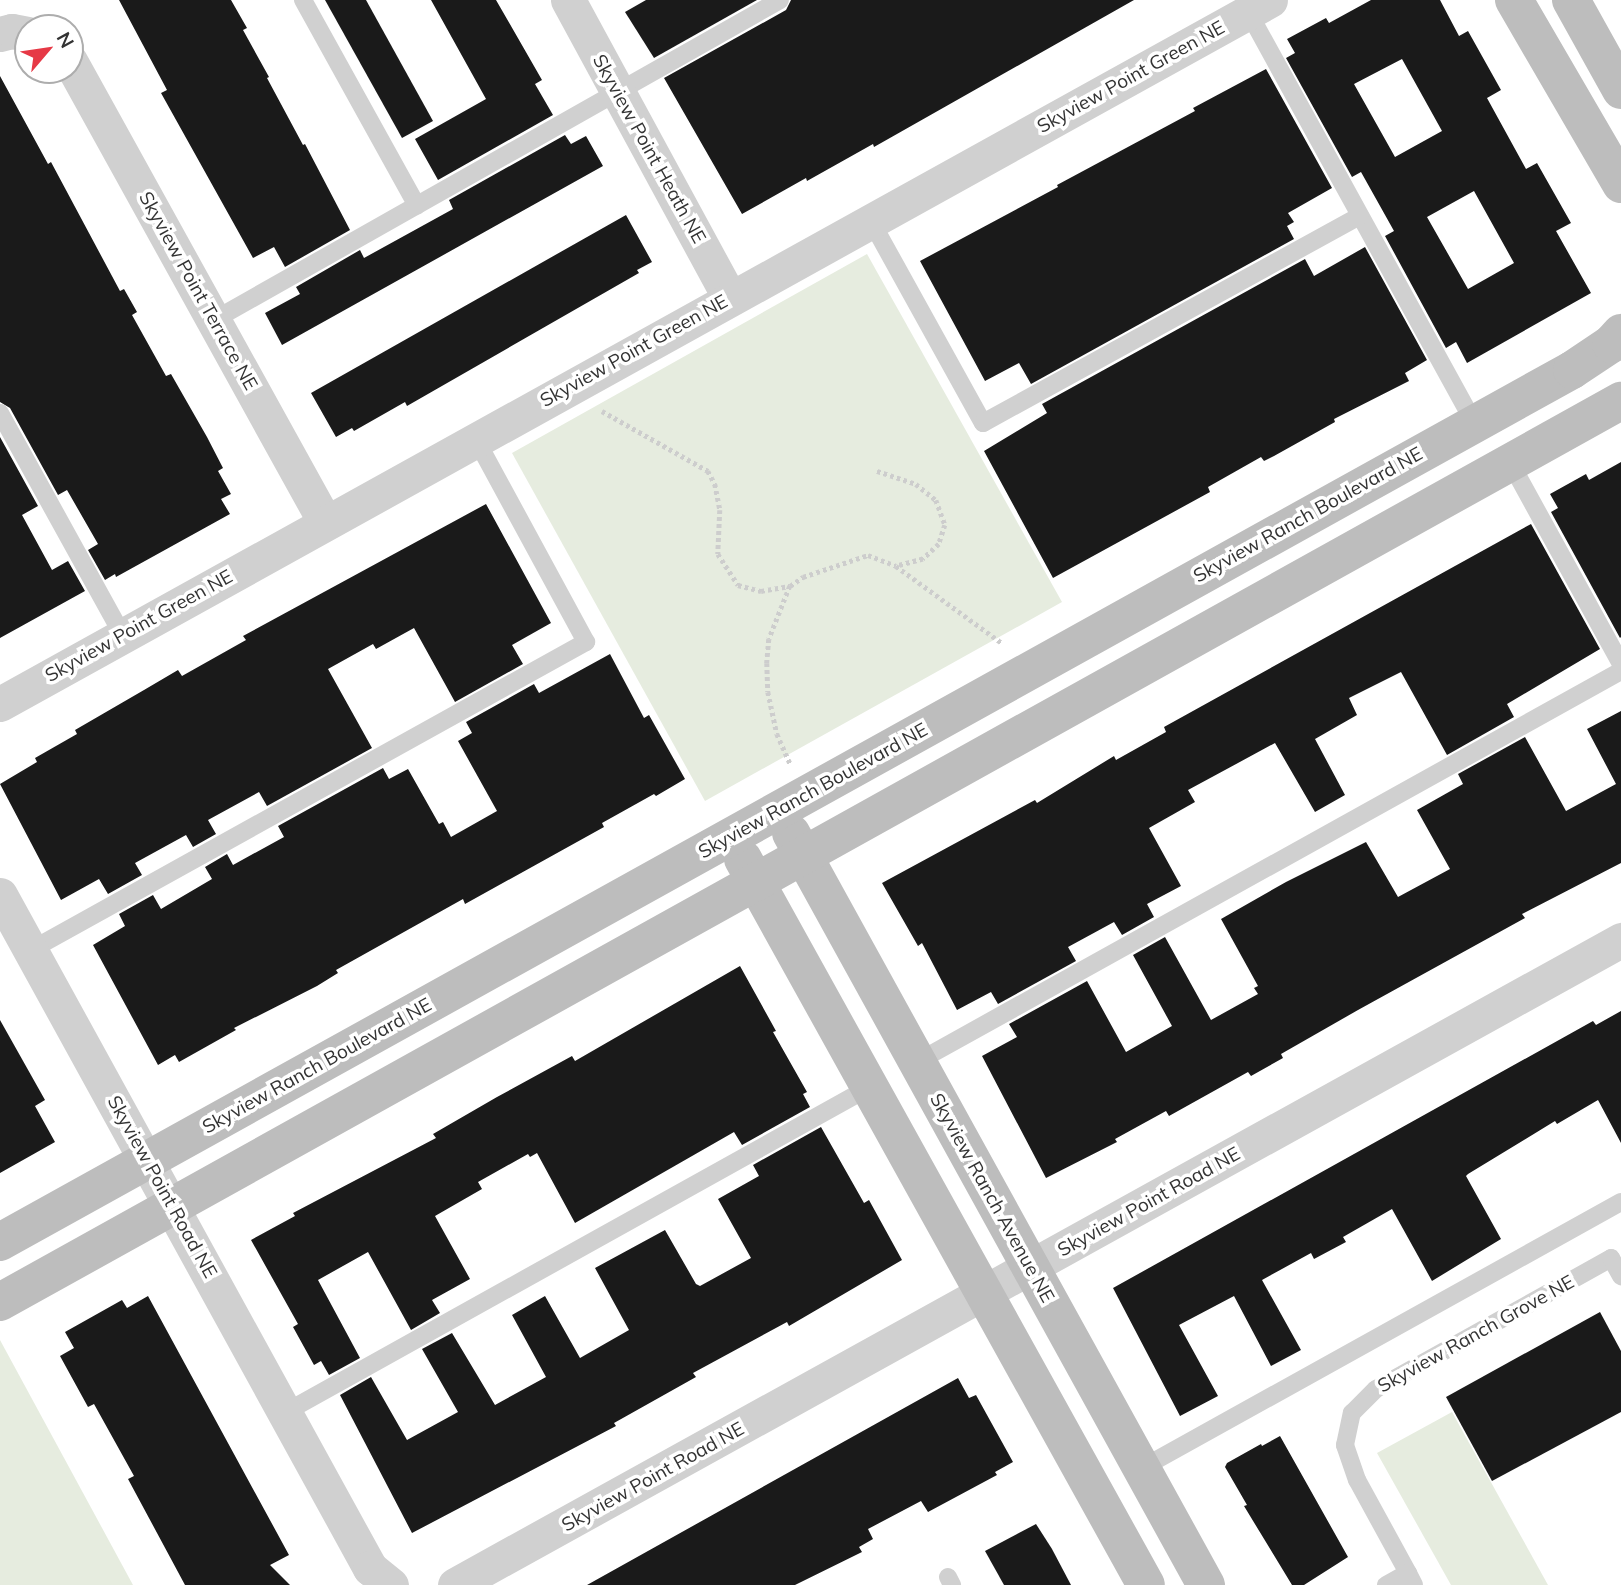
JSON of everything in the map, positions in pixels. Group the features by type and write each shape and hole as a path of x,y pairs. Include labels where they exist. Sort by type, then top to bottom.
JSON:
{"street":[{"name":"Skyview Point Heath NE","path":"568,0 730,298"},
{"path":"1514,0 1621,184"},
{"path":"1571,0 1621,90"},
{"name":"Skyview Point Green NE","path":"0,704 871,221 1253,4"},
{"name":"Skyview Point Terrace NE","path":"83,84 325,522"},
{"name":"Skyview Ranch Boulevard NE","path":"0,1242 1572,370 1611,344 1621,333"},
{"path":"0,1302 1621,401"},
{"name":"Skyview Ranch Avenue NE","path":"778,810 1206,1585"},
{"path":"730,835 1146,1585"},
{"name":"Skyview Point Road NE","path":"0,895 370,1568 391,1585"},
{"name":"Skyview Point Road NE","path":"455,1585 1621,940"}],"lane":[{"path":"303,0 417,205"},
{"path":"214,320 780,0"},
{"path":"1253,4 1360,216 1474,422"},
{"path":"871,221 983,423 1360,216"},
{"path":"0,413 123,636"},
{"path":"31,950 586,642 476,439"},
{"path":"1510,463 1621,664"},
{"path":"917,1062 1621,671"},
{"path":"286,1412 870,1087"},
{"path":"1142,1468 1621,1202"},
{"name":"Skyview Ranch Grove NE","path":"1386,1585 1411,1579 1357,1480 1345,1445 1352,1413 1376,1389 1616,1256 1621,1276"}],"path":[{"path":"577,382 588,403 708,471 715,484 720,510 718,554 738,585 761,591 790,586 803,577 868,555 896,566 1002,643"},
{"path":"877,471 916,484 936,500 945,524 939,544 923,559 896,566"},
{"path":"790,586 769,639 767,663 768,692 777,734 795,774"}],"shaded area":[{"path":"867,254 1062,602 705,801 512,453"},
{"path":"0,1340 133,1585 0,1585"},
{"path":"1452,1412 1548,1585 1451,1585 1377,1453"}],"building":[{"path":"119,0 231,0 247,28 243,30 269,77 267,78 350,230 285,267 274,247 253,258 161,93 167,90"},
{"path":"325,0 366,0 433,121 402,138"},
{"path":"431,0 496,0 542,80 535,84 553,115 438,180 415,139 486,99"},
{"path":"646,0 757,0 654,58 625,12"},
{"path":"791,0 1134,0 874,147 873,144 742,214 664,78 786,10"},
{"path":"1371,0 1440,0 1459,36 1468,31 1501,90 1487,98 1526,169 1537,163 1571,223 1556,231 1591,293 1467,363 1456,342 1446,348 1385,236 1394,231 1361,172 1352,177 1286,58 1295,53 1287,39 1326,18 1329,23","holes":["1402,59 1442,131 1395,157 1354,84","1474,191 1514,263 1468,289 1427,217"]},
{"path":"1266,69 1332,188 1288,213 1294,222 1287,226 1294,239 1031,384 1019,363 985,381 920,261 1195,111 1193,108"},
{"path":"0,76 48,164 51,162 120,291 124,289 137,312 132,315 166,376 171,374 207,437 223,468 218,471 231,494 221,499 230,514 116,577 115,574 105,580 88,550 98,544 67,490 58,495 10,408 0,402"},
{"path":"565,135 571,144 586,136 603,166 282,345 265,313 300,294 296,287 360,250 364,258 453,209 449,200"},
{"path":"626,215 652,262 637,270 639,273 407,406 405,402 354,431 352,428 336,437 311,393"},
{"path":"1365,247 1427,360 1405,373 1409,381 1334,419 1335,422 1274,456 1264,461 1261,457 1208,487 1210,492 1053,578 984,451 1047,413 1042,404 1305,259 1314,276"},
{"path":"0,437 38,506 22,515 52,570 68,561 85,591 0,638"},
{"path":"1621,462 1620,638 1551,512 1558,508 1550,494 1586,474 1589,480"},
{"path":"486,504 551,623 512,645 523,664 455,702 414,628 376,649 373,644 328,669 372,748 267,806 259,792 208,820 216,834 193,847 186,835 135,863 142,875 108,894 99,879 61,900 0,784 37,762 35,758 77,734 75,730 178,670 182,676 246,640 243,636"},
{"path":"1531,524 1600,649 1507,704 1514,717 1447,755 1401,672 1349,698 1357,715 1315,739 1345,795 1315,812 1275,743 1188,790 1195,802 1149,828 1181,886 1147,904 1154,917 1122,935 1114,922 1068,947 1076,961 998,1004 991,992 957,1010 922,943 918,946 882,883 1035,800 1037,803 1114,756 1116,760 1166,732 1164,727"},
{"path":"610,654 644,718 649,715 685,779 602,823 604,827 465,904 463,899 336,970 338,973 317,986 234,1028 236,1030 179,1062 175,1055 158,1065 93,945 125,926 119,914 153,895 161,909 212,879 205,867 227,854 233,865 284,837 278,826 383,768 389,779 408,769 439,824 443,822 451,837 497,811 458,741 472,733 466,722 534,684 539,693"},
{"path":"1621,711 1621,863 1522,914 1525,918 1281,1054 1283,1058 1251,1076 1248,1072 1169,1116 1166,1111 1115,1139 1117,1142 1046,1178 982,1056 1017,1037 1009,1024 1087,981 1126,1052 1172,1026 1133,955 1165,937 1211,1020 1258,994 1254,988 1258,986 1221,919 1286,882 1366,842 1398,897 1450,869 1417,810 1463,784 1458,774 1525,737 1566,811 1616,784 1587,729"},
{"path":"740,966 807,1092 803,1094 810,1107 742,1145 734,1132 575,1223 537,1153 530,1157 528,1154 478,1182 482,1189 435,1216 470,1279 432,1300 440,1313 411,1330 368,1252 318,1280 360,1358 329,1375 321,1361 314,1365 293,1327 298,1324 251,1240 295,1216 293,1213 436,1138 433,1134 497,1097 572,1056 575,1061"},
{"path":"1621,1011 1621,1143 1598,1100 1557,1124 1555,1121 1468,1174 1466,1176 1501,1239 1432,1281 1392,1209 1343,1237 1346,1242 1314,1259 1311,1253 1262,1280 1301,1350 1271,1366 1234,1296 1179,1325 1218,1396 1180,1416 1113,1288 1593,1021 1596,1025"},
{"path":"0,1020 45,1100 35,1106 55,1142 0,1173"},
{"path":"821,1127 864,1203 869,1200 902,1260 789,1326 787,1322 693,1373 696,1377 614,1423 616,1426 412,1533 340,1395 371,1377 407,1440 458,1412 422,1349 452,1333 495,1405 546,1377 512,1315 545,1296 580,1358 629,1330 595,1268 665,1230 696,1284 700,1286 751,1258 718,1199 759,1176 753,1165"},
{"path":"148,1296 289,1555 270,1565 290,1585 185,1585 128,1479 134,1476 94,1404 88,1407 60,1356 74,1348 65,1332 122,1300 127,1308"},
{"path":"1600,1312 1621,1351 1621,1412 1492,1481 1446,1397"},
{"path":"958,1378 969,1398 976,1395 1013,1462 995,1472 997,1475 928,1512 921,1501 868,1529 873,1539 859,1547 862,1552 795,1585 587,1585"},
{"path":"1280,1436 1348,1557 1304,1585 1292,1585 1244,1506 1247,1505 1225,1467 1227,1463"},
{"path":"1036,1524 1071,1585 1004,1585 985,1551"}]}
